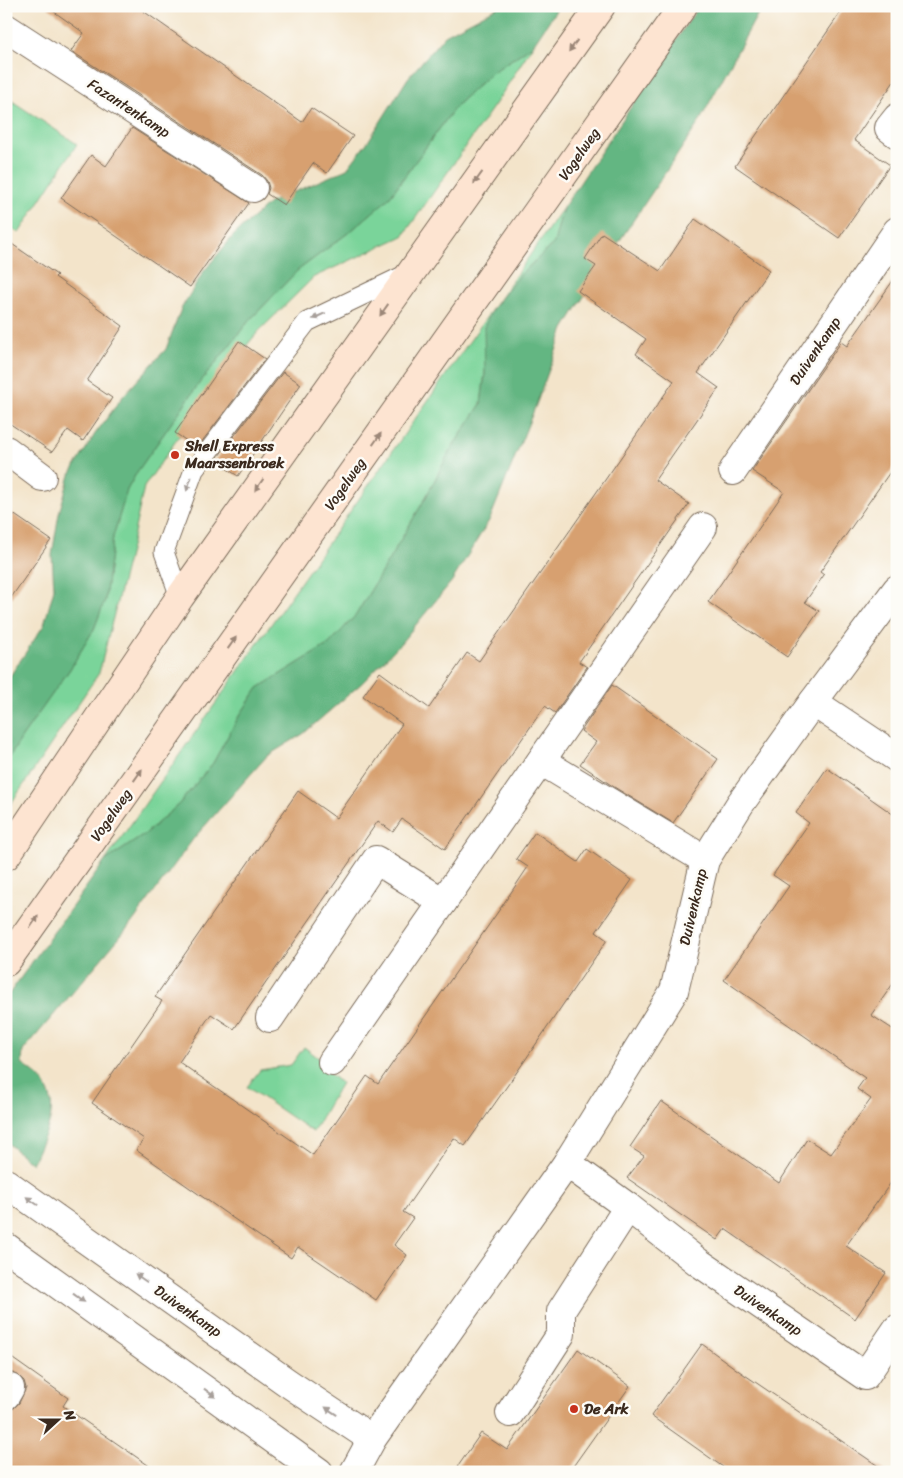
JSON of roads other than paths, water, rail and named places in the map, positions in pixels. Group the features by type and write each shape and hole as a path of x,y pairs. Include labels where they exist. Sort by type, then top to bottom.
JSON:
{"street":[{"path":"6,856 180,597 601,6"},
{"name":"Vogelweg","path":"6,962 683,6"},
{"name":"Fazantenkamp","path":"6,28 253,188"},
{"path":"897,118 889,128 897,134"},
{"name":"Duivenkamp","path":"733,470 897,231"},
{"path":"6,450 42,477"},
{"path":"332,1062 703,528"},
{"name":"Duivenkamp","path":"354,1472 372,1439 567,1163 674,991 704,860 740,804 897,589"},
{"path":"813,702 897,758"},
{"name":"Duivenkamp","path":"541,761 704,860"},
{"path":"270,1018 376,860 443,902"},
{"name":"Duivenkamp","path":"567,1163 628,1207 698,1262 865,1376 897,1329"},
{"name":"Duivenkamp","path":"6,1183 372,1439"},
{"path":"510,1413 561,1334 561,1311 628,1207"},
{"path":"6,1247 319,1472"}],"lane":[{"path":"180,597 164,552 194,470 307,322 411,273"}],"place":[{"name":"Shell Express Maarssenbroek","path":"175,455"},
{"name":"De Ark","path":"574,1409"}]}
